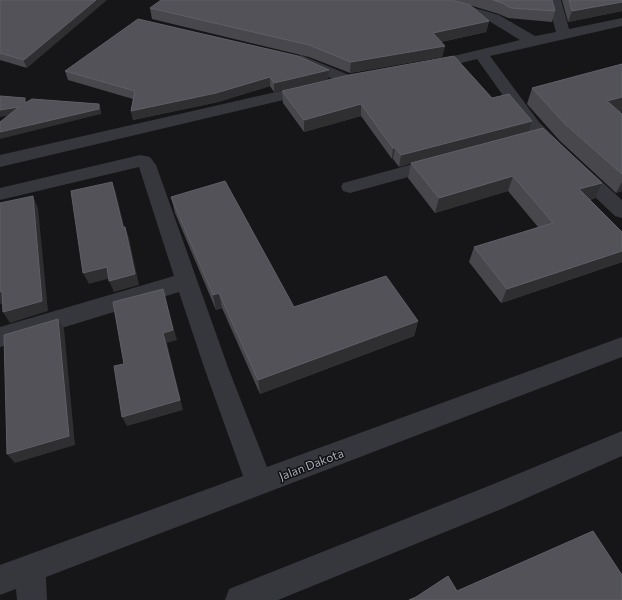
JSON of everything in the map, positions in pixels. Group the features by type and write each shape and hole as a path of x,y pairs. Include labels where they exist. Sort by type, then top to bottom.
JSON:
{"street":[{"path":"434,0 494,18 533,41"},
{"path":"554,0 564,35"},
{"path":"418,68 622,22"},
{"path":"481,54 498,76 521,99 534,137 622,211"},
{"path":"0,161 356,79 304,61 290,58"},
{"path":"350,187 457,158"},
{"path":"0,194 144,161 147,165 217,370 259,483"},
{"path":"0,337 187,281"},
{"name":"Jalan Dakota","path":"0,580 622,347"},
{"path":"240,600 487,500 622,443"},
{"path":"30,570 32,600"}],"building":[{"path":"0,0 96,0 24,60 0,53"},
{"path":"161,0 452,0 470,5 489,21 433,33 445,46 351,62 309,45 150,8"},
{"path":"493,0 552,0 555,11 511,8"},
{"path":"569,0 622,0 622,2 572,11"},
{"path":"138,19 298,56 329,70 274,83 270,77 216,93 131,111 135,91 65,71"},
{"path":"454,56 492,98 509,94 532,121 401,155 395,148 393,148 361,104 304,120 282,91 349,75"},
{"path":"622,64 622,97 607,101 622,114 622,174 565,124 532,88"},
{"path":"0,96 25,98 25,103 32,99 99,104 99,109 0,132 0,122 19,107 0,110"},
{"path":"543,128 602,183 579,189 622,232 622,251 507,289 474,247 553,223 513,176 439,198 411,163"},
{"path":"225,181 294,307 386,276 418,321 258,380 219,293 213,295 171,197"},
{"path":"112,182 123,227 125,227 135,274 109,281 107,267 83,273 71,191"},
{"path":"33,196 42,301 3,312 2,291 0,292 0,203"},
{"path":"163,289 173,330 163,333 180,400 122,417 114,366 124,364 113,302"},
{"path":"58,319 69,436 7,454 4,335"},
{"path":"593,531 622,575 622,600 409,600 448,576 457,591"}]}
